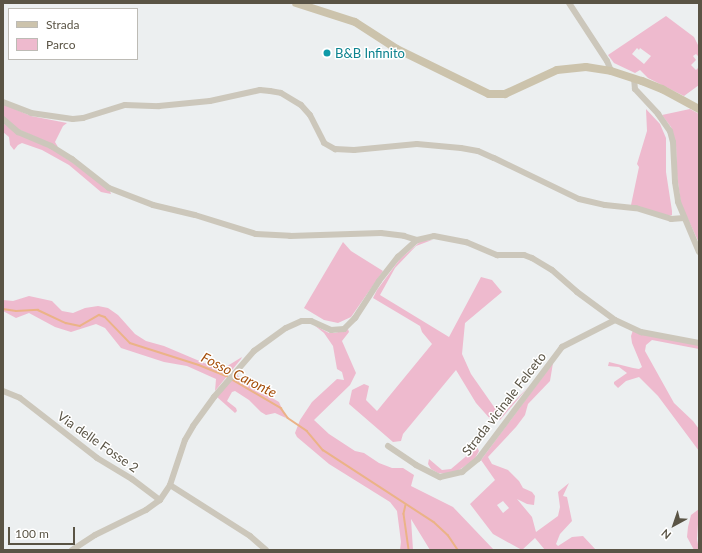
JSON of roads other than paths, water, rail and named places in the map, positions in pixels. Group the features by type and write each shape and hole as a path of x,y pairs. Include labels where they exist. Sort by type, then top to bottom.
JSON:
{"main road":[{"path":"296,3 355,22 397,49 489,94 505,94 550,72 566,68 586,67 611,71 634,78 662,89 699,109"}],"street":[{"path":"568,3 607,62 611,71"},
{"path":"634,78 635,89 658,114 670,131 673,142 676,188 684,218 699,252"},
{"path":"3,102 31,113 73,119 82,118 125,105 159,106 210,101 260,90 270,91 281,93 306,110 321,138 329,147 354,150 417,144 478,151 579,199 605,205 636,208 672,219 684,218"},
{"path":"3,119 18,132 51,146 109,188 153,205 195,215 256,234 290,236 381,233 404,236 416,240"},
{"path":"72,550 95,535 146,510 160,500 170,485 188,433 239,367 264,343 298,322 311,321 336,331 344,330 355,318 398,257 416,240 434,236 450,238 466,242 497,255 524,255 552,270 577,292 615,320 641,332 699,343"},
{"name":"Strada vicinale Felceto","path":"388,446 416,465 440,477 462,472 478,459 562,347 615,320"},
{"name":"Via delle Fosse 2","path":"3,391 20,398 97,458 132,479 160,500"},
{"path":"170,485 250,536 266,550"}],"waterway":[{"name":"Fosso Caronte","path":"3,309 16,311 38,310 66,323 80,326 99,315 105,317 130,343 199,365 228,377"},
{"name":"Fosso Caronte","path":"233,380 281,408 288,418 307,431 323,450 434,522 448,535 458,550"},
{"path":"406,505 404,514 409,550"}],"place":[{"name":"B&B Infinito","path":"327,53"}]}
